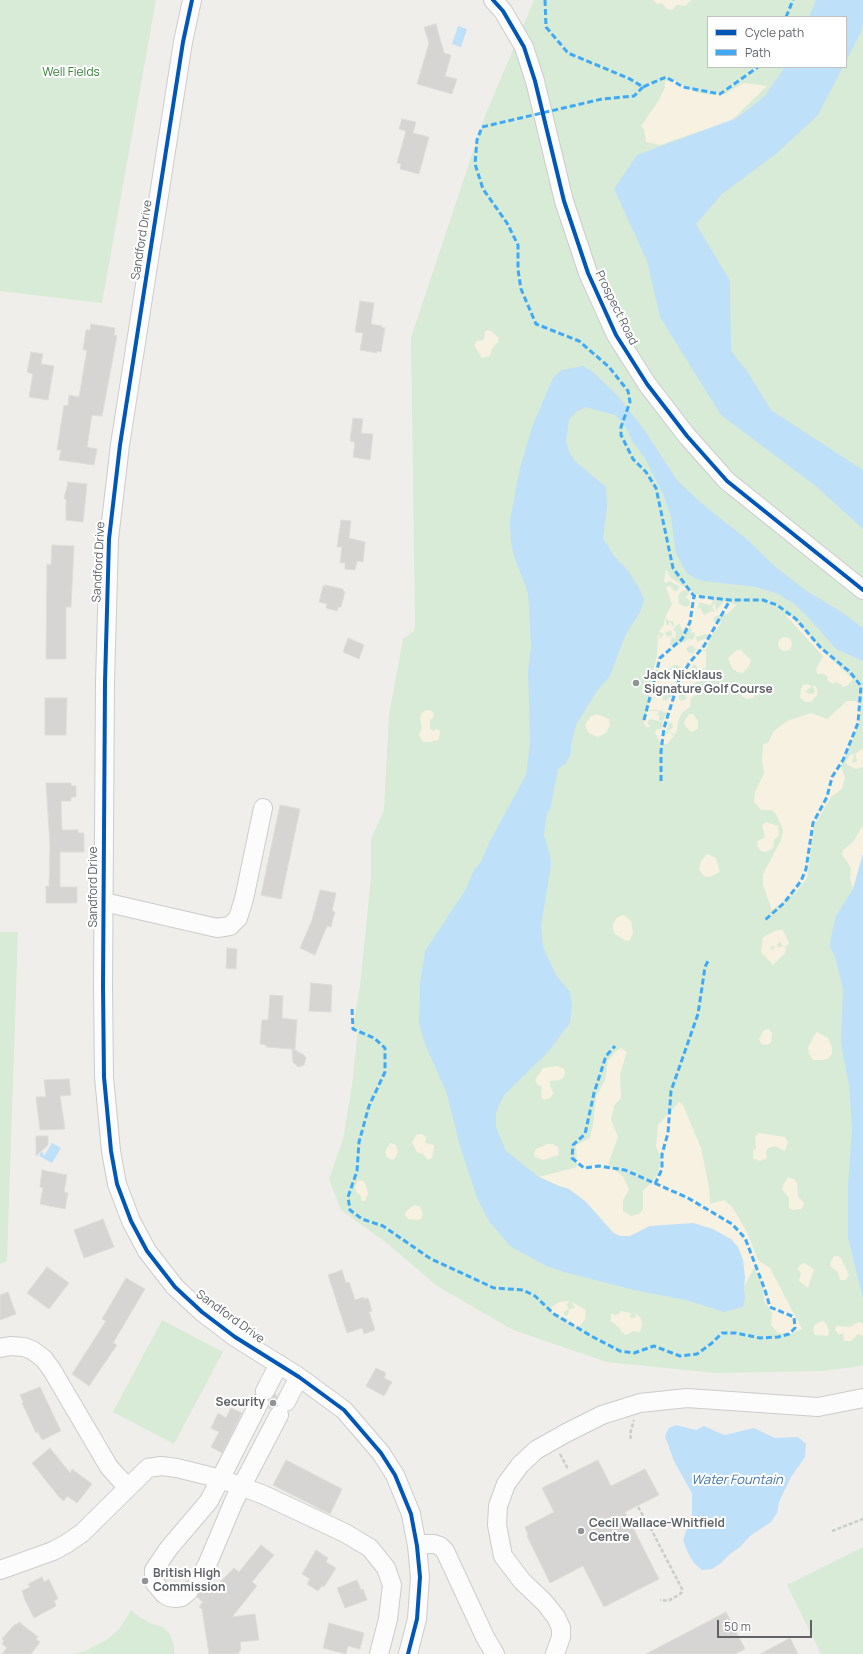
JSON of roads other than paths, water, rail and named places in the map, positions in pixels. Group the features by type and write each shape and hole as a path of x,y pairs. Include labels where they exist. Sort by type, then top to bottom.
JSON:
{"street":[{"name":"Sandford Drive","path":"192,0 183,42 120,445 109,539 105,682 104,1077 111,1151 117,1184 135,1230 147,1251 175,1287 208,1316 299,1377 344,1410 381,1453 395,1475 410,1514 417,1546 420,1577 417,1618 408,1654"},
{"name":"Prospect Road","path":"493,0 503,11 524,47 535,81 564,201 588,273 616,335 651,390 687,436 727,481 863,590"},
{"path":"104,902 217,928 230,926 238,918 244,899 263,808"},
{"path":"0,1348 10,1346 24,1347 32,1350 44,1359 52,1370 109,1468 127,1487"},
{"path":"279,1364 210,1501 168,1548 154,1570 154,1582 164,1594 175,1598 182,1597 194,1586 207,1565 234,1501 299,1377"},
{"path":"555,1654 561,1637 561,1628 556,1617 544,1602 522,1581 503,1556 497,1525 498,1506 506,1484 520,1465 536,1450 602,1415 640,1403 687,1398 818,1407 863,1398"},
{"path":"0,1570 52,1551 66,1544 82,1533 148,1468 169,1467 221,1479 242,1486 302,1512 363,1542 376,1554 386,1568 392,1585 388,1619 379,1654"},
{"path":"417,1546 434,1544 440,1546 445,1551 485,1637 495,1654"}],"water":[{"path":"816,0 863,0 863,24 861,32 847,59 847,16 809,16"},
{"path":"458,26 467,29 461,47 452,44"},
{"path":"784,68 842,68 818,115 776,154 722,194 696,224 730,281 731,351 747,371 771,410 863,470 863,529 817,487 721,415 660,317 647,261 614,189 637,155 737,118 764,97"},
{"path":"583,366 593,372 617,395 643,428 677,480 700,502 749,541 772,564 805,590 840,611 863,628 863,661 836,649 808,617 793,603 776,593 756,587 704,581 694,578 686,572 676,553 671,517 664,496 645,458 632,441 622,422 615,415 585,407 576,412 569,420 566,441 569,451 574,460 606,487 607,507 603,538 614,556 629,572 644,600 641,610 625,636 610,676 597,691 576,725 571,745 571,754 566,763 558,769 550,810 547,813 544,835 550,855 551,865 541,926 543,947 556,975 570,992 572,1006 570,1023 548,1052 504,1095 496,1112 496,1127 506,1151 539,1177 569,1189 586,1202 613,1233 620,1236 630,1236 650,1226 693,1223 713,1229 731,1239 738,1247 743,1260 745,1298 743,1307 724,1312 686,1300 634,1290 564,1272 546,1266 510,1246 489,1221 477,1198 460,1146 447,1094 425,1044 419,1023 420,983 425,951 466,889 474,870 481,862 490,841 526,775 530,742 528,669 531,648 528,593 513,553 510,520 520,468 532,427 553,378 562,370"},
{"path":"863,854 863,1298 848,1238 848,1184 852,1129 849,1086 841,1043 843,989 835,957 830,947 836,916 853,889"},
{"path":"52,1143 61,1148 52,1163 39,1156 41,1152 44,1153 44,1156"},
{"name":"Water Fountain","path":"676,1425 696,1430 704,1426 725,1435 754,1428 775,1438 798,1437 806,1444 805,1457 791,1477 779,1502 777,1513 771,1522 750,1536 740,1547 712,1569 702,1570 694,1563 683,1540 692,1519 692,1493 674,1461 665,1436 669,1428"}],"place":[{"name":"Jack Nicklaus Signature Golf Course","path":"636,683"},
{"name":"Security","path":"273,1403"},
{"name":"Cecil Wallace-Whitfield Centre","path":"581,1531"},
{"name":"British High Commission","path":"145,1581"}],"park label":[{"name":"Well Fields","path":"71,73"}]}
